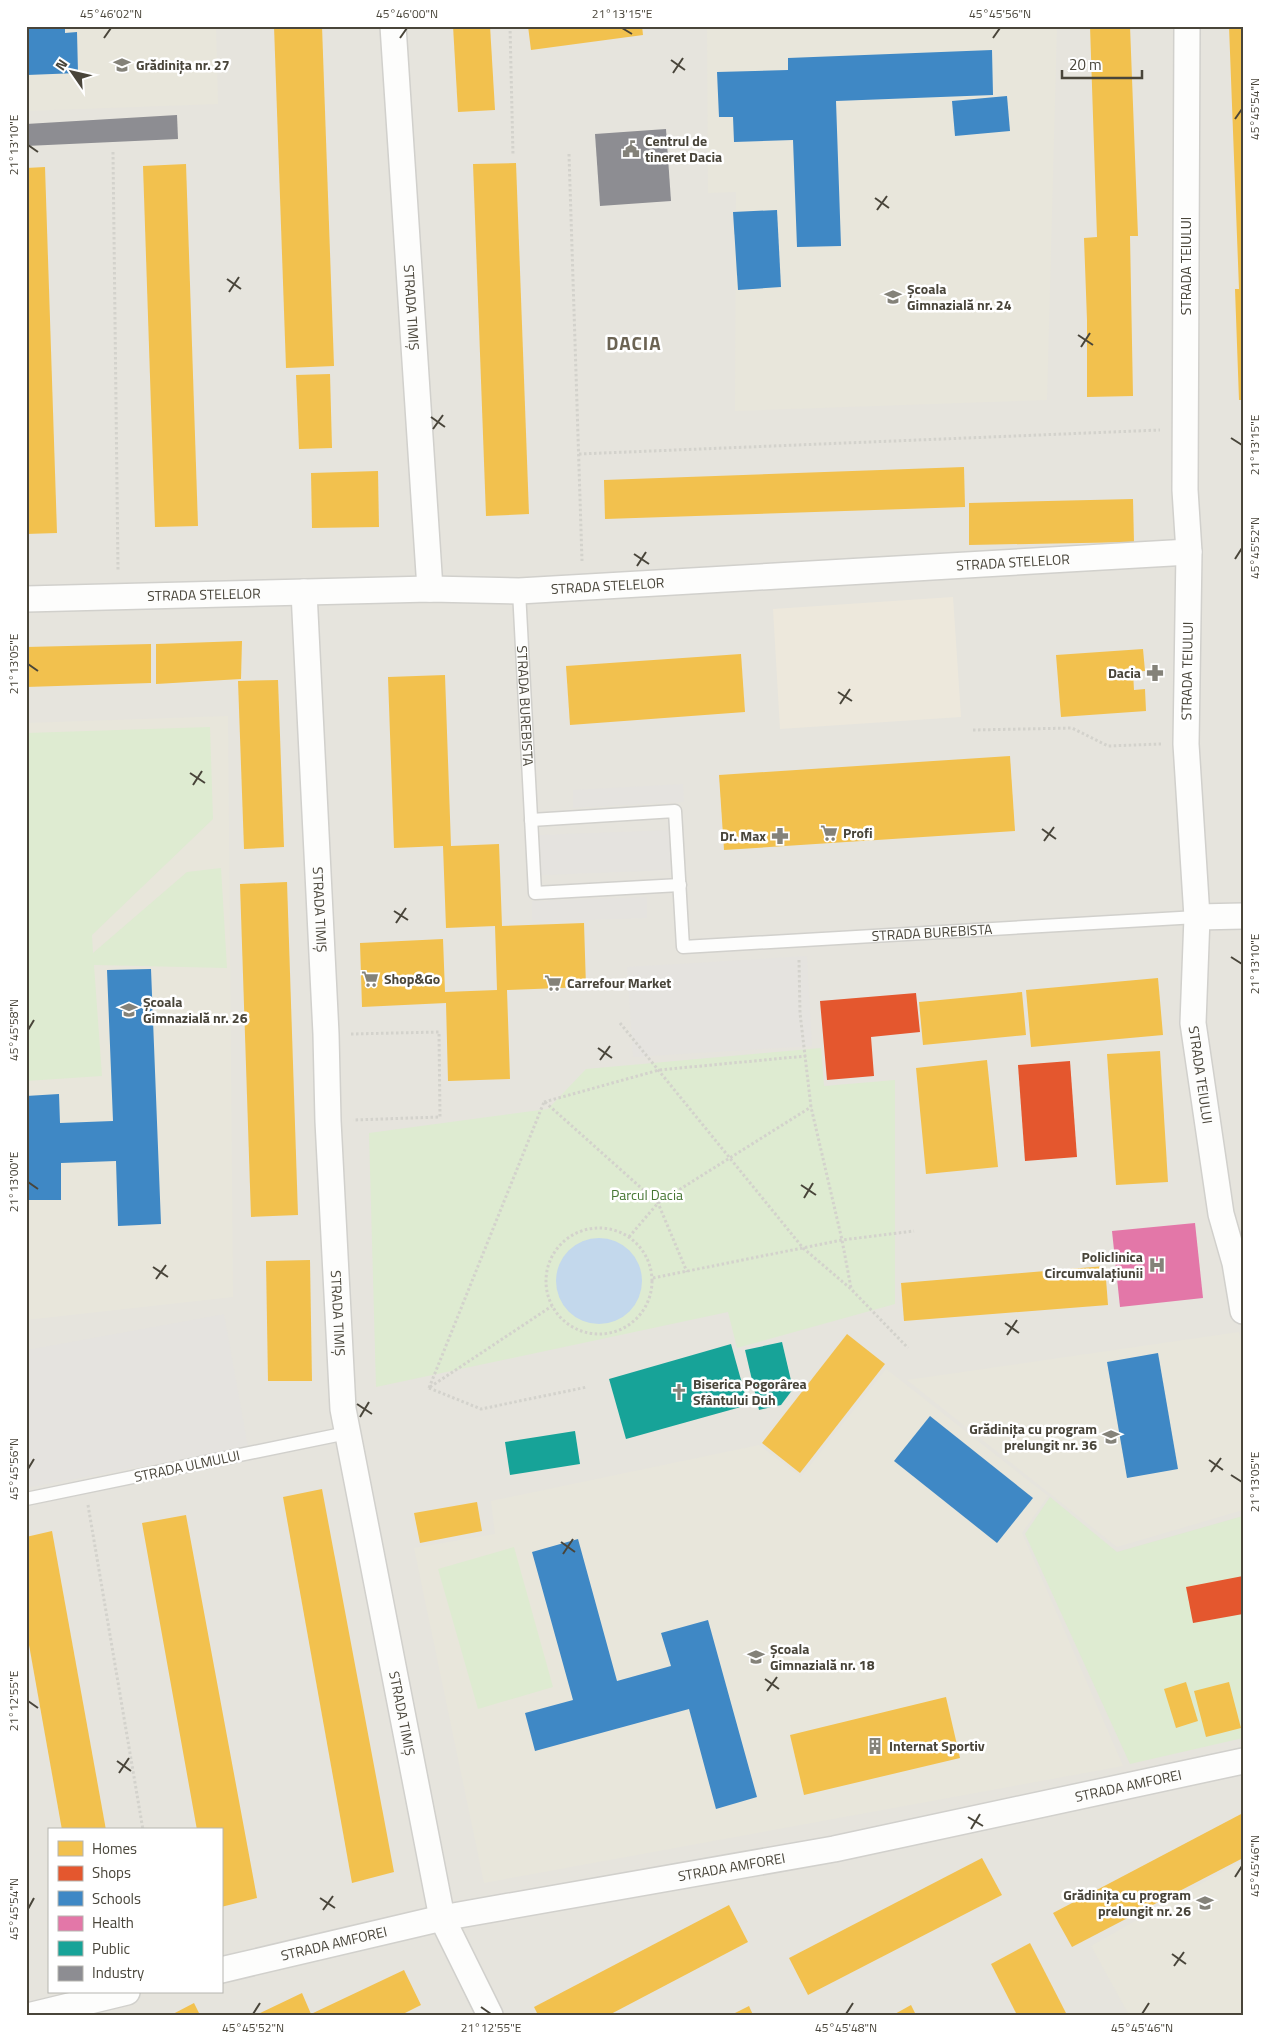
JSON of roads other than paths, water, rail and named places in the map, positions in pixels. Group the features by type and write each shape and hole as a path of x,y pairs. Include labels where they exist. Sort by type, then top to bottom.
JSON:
{"street":[{"name":"STRADA TIMIȘ","path":"393,26 430,589"},
{"name":"STRADA TEIULUI","path":"1187,26 1185,490 1189,552 1186,744 1197,917 1193,1023 1221,1214 1239,1263 1243,1311"},
{"name":"STRADA STELELOR","path":"26,599 430,589 519,591 1189,552"},
{"name":"STRADA TIMIȘ","path":"304,592 342,1395 347,1433 442,1918 490,2015"},
{"name":"STRADA BUREBISTA","path":"1197,917 1243,916"},
{"name":"STRADA AMFOREI","path":"222,1970 442,1918 834,1848 1243,1761"},
{"path":"32,2015 119,1994"}],"lane":[{"name":"STRADA BUREBISTA","path":"519,591 535,893 680,885"},
{"name":"STRADA BUREBISTA","path":"531,820 675,811 683,947 1197,917"},
{"name":"STRADA ULMULUI","path":"26,1499 347,1433"}],"water":[{"path":"591,1238 607,1238 616,1241 630,1250 639,1264 642,1281 639,1298 630,1312 616,1321 607,1324 591,1324 575,1317 563,1305 556,1289 556,1273 563,1257 575,1245"}],"place":[{"name":"Grădinița nr. 27","path":"122,65"},
{"name":"Centrul de tineret Dacia","path":"631,149"},
{"name":"Școala Gimnazială nr. 24","path":"893,297"},
{"name":"Dacia","path":"1155,673"},
{"name":"Profi","path":"829,833"},
{"name":"Dr. Max","path":"780,836"},
{"name":"Shop&Go","path":"370,979"},
{"name":"Carrefour Market","path":"553,983"},
{"name":"Școala Gimnazială nr. 26","path":"129,1010"},
{"name":"Policlinica Circumvalațiunii","path":"1157,1265"},
{"name":"Biserica Pogorârea Sfântului Duh","path":"679,1392"},
{"name":"Grădinița cu program prelungit nr. 36","path":"1111,1437"},
{"name":"Școala Gimnazială nr. 18","path":"756,1657"},
{"name":"Internat Sportiv","path":"875,1746"},
{"name":"Grădinița cu program prelungit nr. 26","path":"1205,1903"}],"district":[{"name":"DACIA","path":"634,343"}],"park label":[{"name":"Parcul Dacia","path":"647,1195"}]}
